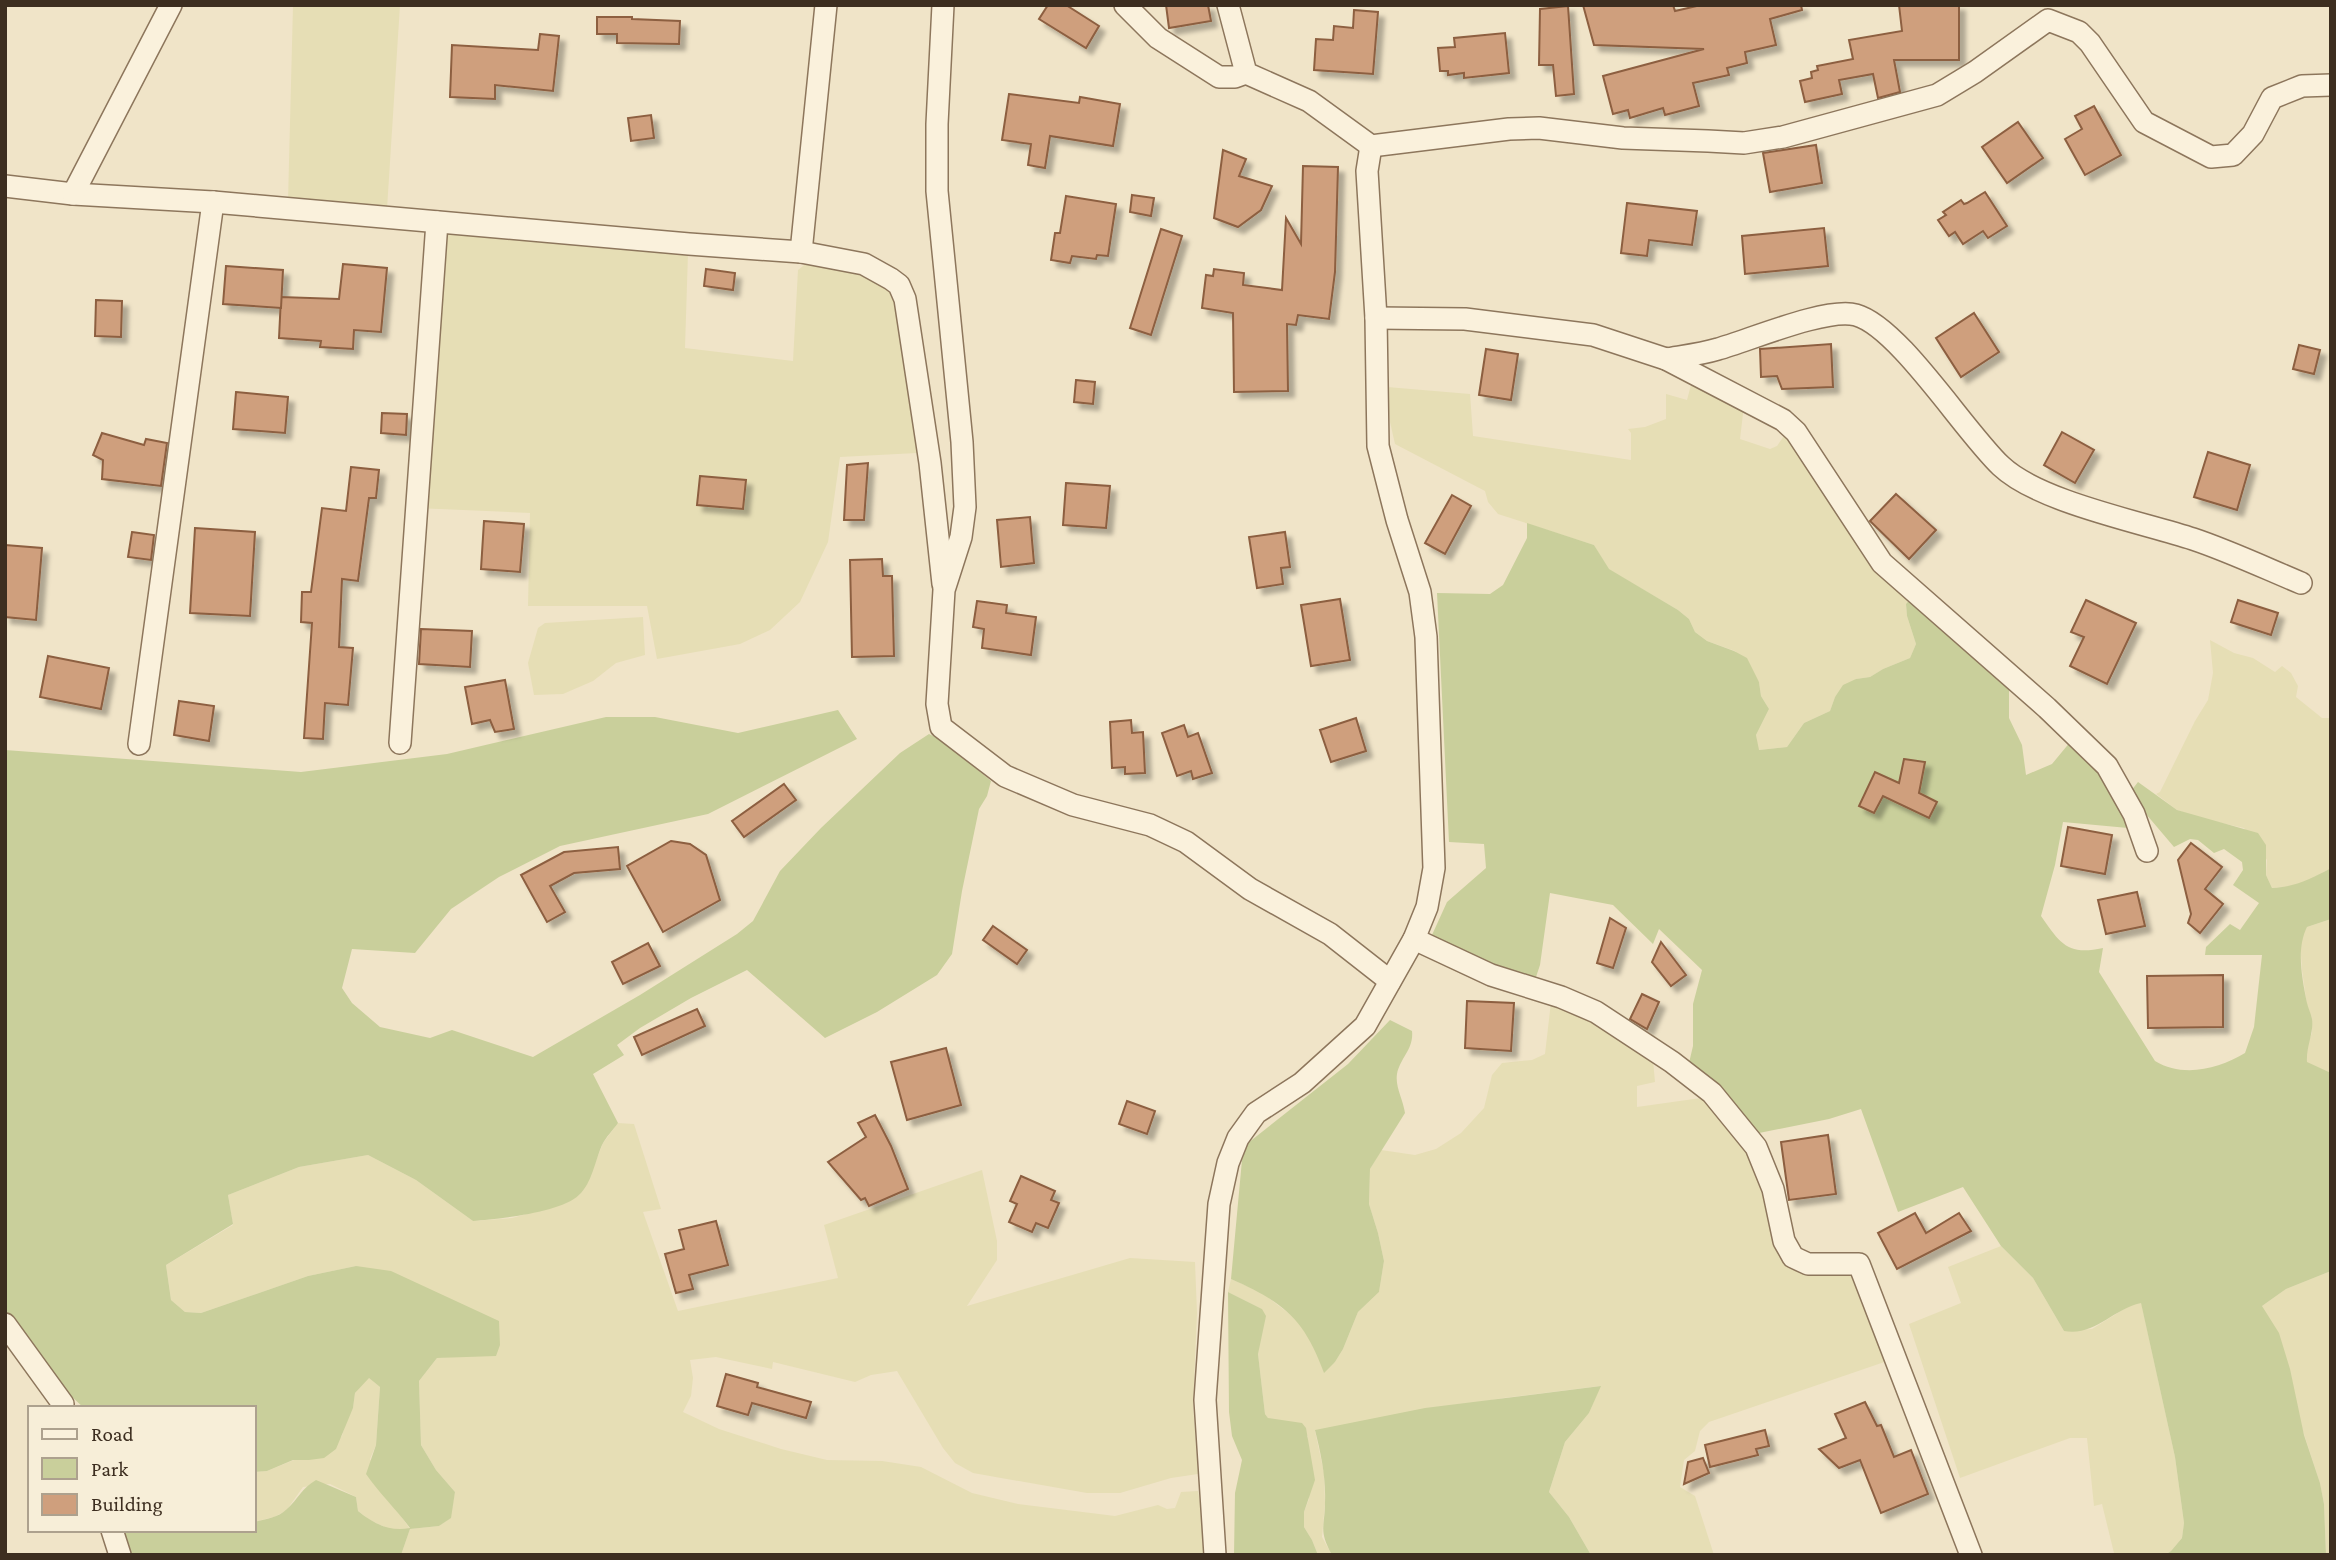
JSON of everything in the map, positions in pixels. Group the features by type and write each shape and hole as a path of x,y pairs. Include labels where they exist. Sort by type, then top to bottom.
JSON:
{"street":[{"path":"73,194 171,5"},
{"path":"801,252 826,5"},
{"path":"943,5 937,124 937,191 962,442 965,507 961,537 944,590"},
{"path":"1125,5 1158,38 1219,77 1234,77 1246,73 1309,101 1371,146 1539,128 1623,138 1744,143 1783,137 1937,95 1975,72 2048,20 2065,24 2079,32 2090,43 2144,122 2211,157 2233,155 2253,134 2272,98 2302,86 2331,85"},
{"path":"1228,5 1246,73"},
{"path":"1215,1555 1205,1400 1219,1204 1228,1163 1238,1138 1256,1113 1303,1083 1365,1026 1414,939 1427,907 1434,868 1426,637 1420,592 1397,520 1378,446 1376,318 1367,171 1371,146"},
{"path":"5,186 73,194 213,202 801,252 844,259 874,269 899,285 905,299 930,463 944,590 937,694 937,715 941,726 1005,776 1073,805 1150,825 1186,842 1250,889 1330,934 1390,981"},
{"path":"139,744 213,202"},
{"path":"400,743 437,222"},
{"path":"1666,359 1716,350 1813,318 1853,314 1877,326 1908,355 1980,444 2003,468 2041,491 2195,540 2301,583"},
{"path":"1376,318 1465,319 1593,335 1666,359 1783,419 1796,432 1882,563 2047,708 2107,766 2134,814 2147,851"},
{"path":"1414,939 1491,975 1561,997 1596,1012 1672,1062 1712,1093 1756,1147 1773,1189 1784,1241 1793,1257 1808,1264 1859,1264 1971,1555"},
{"path":"5,1324 63,1404"},
{"path":"113,1532 120,1555"}],"shaded area":[{"path":"293,5 400,5 387,209 288,201"},
{"path":"437,222 688,253 685,348 793,361 798,270 808,262 853,266 895,293 916,423 917,453 840,457 828,542 800,602 770,630 740,644 657,659 647,606 528,606 530,513 416,508"},
{"path":"1692,381 1744,405 1740,439 1770,449 1777,446 1786,433 1911,598 1906,604 1907,616 1916,644 1910,658 1870,677 1856,679 1835,697 1830,711 1804,723 1787,747 1758,750 1756,735 1769,709 1761,696 1759,682 1735,651 1707,641 1695,632 1689,619 1678,610 1608,569 1594,545 1498,514 1488,502 1485,491 1395,444 1387,387 1470,394 1473,436 1631,460 1631,433 1628,429 1645,427 1666,419 1666,394 1687,400"},
{"path":"643,617 645,655 616,663 593,681 563,694 534,695 528,663 538,628 545,623"},
{"path":"2210,640 2234,653 2253,658 2275,672 2282,666 2291,673 2298,686 2296,697 2322,718 2331,718 2331,868 2308,881 2272,888 2266,875 2267,860 2244,828 2177,810 2156,794 2160,792 2208,700 2213,673"},
{"path":"2331,919 2331,1073 2307,1063 2306,1048 2312,1033 2312,1018 2307,1005 2300,940 2307,927"},
{"path":"1551,1002 1576,1010 1653,1060 1655,1082 1637,1086 1637,1107 1708,1097 1738,1135 1765,1187 1785,1262 1869,1270 1875,1275 1888,1309 1899,1357 1709,1422 1700,1431 1695,1451 1684,1460 1680,1487 1695,1496 1714,1555 1591,1555 1569,1517 1549,1492 1565,1442 1589,1413 1600,1386 1503,1398 1315,1431 1324,1473 1322,1537 1332,1555 1318,1555 1304,1527 1304,1512 1309,1499 1308,1436 1268,1418 1265,1414 1258,1354 1262,1309 1228,1292 1231,1279 1261,1292 1296,1319 1314,1345 1324,1372 1335,1362 1343,1349 1358,1312 1379,1292 1384,1261 1369,1204 1370,1169 1381,1150 1415,1155 1436,1149 1461,1133 1484,1108 1492,1075 1502,1063 1532,1060 1545,1054"},
{"path":"618,1123 634,1124 661,1209 643,1212 678,1311 838,1278 824,1225 982,1170 997,1241 997,1260 967,1306 1130,1258 1195,1262 1197,1313 1193,1406 1198,1474 1171,1478 1120,1493 1087,1493 973,1473 955,1463 943,1448 897,1371 871,1375 855,1382 773,1362 772,1369 716,1357 690,1360 693,1378 691,1396 683,1412 719,1429 781,1449 827,1460 882,1461 921,1467 972,1493 1018,1504 1115,1516 1158,1505 1167,1509 1175,1508 1181,1492 1198,1491 1209,1555 401,1555 410,1529 439,1526 450,1518 455,1492 436,1470 421,1445 419,1381 437,1358 465,1356 356,1266 308,1276 201,1313 185,1312 171,1300 166,1265 233,1225 228,1195 299,1167 368,1155 416,1180 473,1221 512,1218 566,1203 579,1195 587,1183 603,1143"},
{"path":"2001,1246 2033,1278 2064,1331 2092,1329 2129,1306 2141,1302 2175,1457 2184,1523 2182,1538 2165,1555 2112,1555 2114,1553 2102,1504 2094,1506 2087,1438 2070,1438 1960,1478 1909,1324 1961,1303 1948,1267"},
{"path":"2331,1271 2331,1555 2326,1555 2324,1504 2320,1483 2262,1306 2286,1289"},
{"path":"368,1377 380,1387 376,1445 370,1459 394,1506 410,1529 393,1531 370,1520 358,1511 356,1497 330,1484 303,1487 286,1511 256,1522 256,1472 267,1471 294,1460 309,1460 342,1436 353,1408 355,1393"}],"green space":[{"path":"1527,523 1594,545 1609,569 1678,610 1689,619 1695,632 1707,641 1747,658 1759,682 1761,696 1769,709 1756,735 1759,750 1787,747 1804,723 1830,711 1843,685 1870,677 1910,658 1916,644 1907,616 1906,604 1911,598 2009,686 2009,718 2022,745 2026,775 2052,764 2071,741 2112,790 2128,828 2063,822 2041,916 2059,940 2073,949 2103,948 2099,972 2155,1061 2166,1066 2201,1069 2235,1059 2245,1053 2254,1027 2262,955 2205,955 2206,947 2230,924 2240,930 2259,903 2233,885 2243,870 2242,862 2224,849 2214,853 2198,840 2190,839 2174,847 2146,814 2131,791 2138,782 2177,810 2258,833 2266,845 2266,875 2272,888 2303,882 2331,868 2331,919 2307,927 2301,964 2307,1005 2312,1017 2307,1062 2331,1073 2331,1271 2286,1289 2262,1306 2279,1333 2290,1369 2304,1435 2320,1483 2324,1504 2326,1555 2165,1555 2182,1538 2184,1523 2175,1457 2141,1303 2085,1330 2064,1331 2033,1278 2001,1246 1963,1187 1898,1212 1861,1109 1829,1119 1759,1133 1689,1063 1693,1046 1693,1004 1702,970 1659,929 1653,944 1613,905 1550,893 1540,965 1534,983 1435,941 1432,935 1447,902 1486,868 1484,844 1449,842 1437,593 1490,594 1503,585 1527,538"},
{"path":"838,710 857,739 708,814 560,846 499,877 451,909 415,953 352,949 342,988 352,1003 380,1027 430,1038 452,1030 533,1057 640,995 737,934 753,921 780,871 900,753 929,734 945,742 991,781 987,796 979,809 952,954 937,975 877,1012 825,1038 747,970 640,1028 617,1045 624,1055 593,1074 618,1123 602,1145 590,1178 579,1195 544,1211 473,1221 416,1180 368,1155 299,1167 228,1195 233,1224 166,1265 171,1300 185,1312 201,1313 308,1276 356,1266 391,1271 499,1321 500,1345 496,1356 437,1358 419,1381 421,1445 436,1470 455,1492 451,1518 439,1526 410,1529 401,1555 128,1555 121,1532 256,1532 256,1522 283,1512 316,1480 356,1497 358,1511 370,1520 389,1528 410,1528 366,1474 376,1445 380,1387 369,1378 355,1393 353,1408 336,1449 324,1458 293,1460 267,1471 256,1472 256,1406 82,1406 51,1375 5,1312 5,750 301,772 447,754 606,717 655,717 738,733"},
{"path":"1390,1020 1412,1031 1412,1037 1397,1074 1405,1113 1370,1169 1369,1204 1384,1261 1379,1292 1358,1312 1343,1349 1324,1373 1308,1338 1290,1314 1265,1296 1231,1279 1242,1160 1248,1143 1348,1064"},
{"path":"1228,1292 1262,1309 1266,1316 1258,1354 1265,1414 1268,1418 1302,1423 1306,1428 1315,1480 1304,1512 1304,1527 1318,1555 1234,1555 1235,1493 1242,1460 1232,1436 1229,1412"},
{"path":"1601,1386 1589,1413 1565,1442 1549,1492 1569,1517 1591,1555 1332,1555 1323,1528 1325,1484 1315,1430 1425,1408"}],"building":[{"path":"1048,5 1066,5 1099,26 1086,48 1039,19"},
{"path":"1166,5 1208,5 1211,21 1169,28"},
{"path":"1583,5 1673,5 1675,11 1701,5 1801,5 1802,10 1770,19 1776,45 1745,52 1747,63 1727,68 1729,75 1693,83 1699,106 1665,115 1663,108 1630,118 1628,110 1613,114 1603,76 1704,49 1594,45"},
{"path":"1899,5 1959,5 1959,60 1894,60 1900,92 1878,98 1873,74 1839,80 1842,94 1805,102 1800,81 1812,78 1811,72 1818,70 1817,66 1853,59 1849,40 1902,31"},
{"path":"1568,6 1574,94 1556,96 1553,65 1539,65 1540,9"},
{"path":"1354,10 1378,12 1373,74 1314,70 1316,39 1333,40 1334,26 1353,28"},
{"path":"597,17 680,21 679,44 617,43 617,34 597,34"},
{"path":"1505,33 1509,73 1464,78 1464,73 1448,75 1448,71 1440,71 1438,48 1455,47 1454,38"},
{"path":"540,34 559,36 553,91 495,85 495,99 450,97 452,45 538,50"},
{"path":"1009,94 1079,103 1080,97 1120,104 1113,146 1050,136 1045,168 1028,165 1031,144 1002,140"},
{"path":"2094,106 2121,155 2085,175 2065,139 2082,129 2075,116"},
{"path":"651,115 654,138 631,141 628,118"},
{"path":"2018,122 2043,158 2007,183 1982,147"},
{"path":"1816,145 1822,183 1770,192 1763,153"},
{"path":"1223,150 1246,159 1239,176 1272,186 1261,210 1238,227 1214,218"},
{"path":"1303,166 1338,167 1335,272 1329,319 1298,315 1296,325 1287,324 1288,391 1234,392 1233,313 1202,308 1206,275 1213,276 1214,269 1244,273 1243,285 1282,290 1286,218 1301,244"},
{"path":"1985,192 2007,226 1988,238 1983,231 1963,244 1955,232 1949,236 1938,220 1946,215 1943,212 1961,200 1964,204 1967,203"},
{"path":"1132,195 1154,198 1151,216 1130,212"},
{"path":"1066,196 1116,204 1108,256 1097,255 1096,259 1072,256 1070,263 1051,260 1055,233 1060,233"},
{"path":"1627,203 1697,211 1692,245 1649,240 1647,256 1621,253"},
{"path":"1824,228 1828,266 1745,274 1742,236"},
{"path":"1161,229 1182,236 1151,335 1130,328"},
{"path":"343,264 387,268 381,332 354,330 353,349 320,347 321,341 279,338 281,297 339,299"},
{"path":"226,266 283,270 281,308 223,304"},
{"path":"706,269 735,273 733,290 704,286"},
{"path":"96,300 122,301 121,337 95,336"},
{"path":"1974,313 1999,352 1961,377 1936,338"},
{"path":"1831,344 1833,387 1782,389 1777,376 1761,377 1760,349"},
{"path":"2299,345 2320,350 2314,374 2293,369"},
{"path":"1486,349 1518,354 1511,400 1479,395"},
{"path":"1076,380 1095,382 1093,404 1074,402"},
{"path":"236,392 288,397 285,433 233,429"},
{"path":"382,413 407,414 406,435 381,433"},
{"path":"2062,432 2094,450 2075,483 2044,465"},
{"path":"102,433 144,445 146,439 167,443 161,486 102,479 103,460 93,455"},
{"path":"2208,452 2250,465 2237,510 2194,497"},
{"path":"868,463 864,520 844,520 847,465"},
{"path":"351,467 379,470 376,498 369,498 358,581 342,579 339,647 353,648 348,705 325,703 323,739 304,738 312,623 301,622 302,592 311,592 322,508 346,511"},
{"path":"700,476 746,480 743,509 697,505"},
{"path":"1066,483 1110,486 1106,528 1063,525"},
{"path":"1896,494 1936,530 1909,559 1870,521"},
{"path":"1452,495 1471,506 1445,554 1425,543"},
{"path":"1030,517 1034,563 1001,567 997,520"},
{"path":"484,521 524,524 520,572 481,569"},
{"path":"195,528 255,532 250,616 190,613"},
{"path":"132,532 154,535 151,560 128,557"},
{"path":"1285,532 1290,567 1281,568 1283,584 1257,588 1249,537"},
{"path":"5,545 42,548 36,620 5,617"},
{"path":"882,559 883,576 892,576 894,656 852,657 850,560"},
{"path":"1340,599 1350,660 1311,666 1301,605"},
{"path":"2086,600 2136,623 2107,684 2070,666 2084,637 2071,632"},
{"path":"2238,600 2278,613 2271,635 2231,622"},
{"path":"977,601 1007,605 1006,613 1036,617 1031,655 982,648 984,629 973,627"},
{"path":"421,629 472,631 470,667 419,664"},
{"path":"48,656 109,668 101,709 40,697"},
{"path":"505,680 514,729 495,732 490,720 472,724 465,687"},
{"path":"179,701 214,706 209,741 174,735"},
{"path":"1356,718 1366,751 1331,762 1320,730"},
{"path":"1131,720 1132,733 1143,732 1145,773 1125,774 1125,767 1112,768 1110,722"},
{"path":"1184,725 1188,737 1198,733 1212,773 1193,779 1191,771 1177,776 1162,733"},
{"path":"1904,759 1925,762 1919,793 1937,802 1929,818 1883,796 1874,813 1859,806 1875,772 1899,783"},
{"path":"784,784 796,800 744,837 732,821"},
{"path":"2068,827 2112,835 2105,874 2061,866"},
{"path":"671,841 690,844 706,855 720,900 663,932 627,866"},
{"path":"2191,843 2222,867 2205,889 2223,904 2200,933 2188,923 2191,914 2178,860"},
{"path":"618,847 620,869 574,873 550,886 565,912 547,922 521,875 564,852"},
{"path":"2137,892 2145,926 2106,934 2098,900"},
{"path":"1610,918 1626,928 1613,968 1597,963"},
{"path":"993,926 1027,950 1017,964 983,940"},
{"path":"1661,942 1686,975 1671,986 1652,962"},
{"path":"648,943 660,966 623,984 612,962"},
{"path":"2223,975 2223,1027 2148,1028 2147,976"},
{"path":"1642,994 1659,1002 1647,1029 1630,1019"},
{"path":"1467,1001 1514,1003 1511,1051 1465,1048"},
{"path":"697,1009 705,1026 642,1055 634,1037"},
{"path":"946,1048 961,1105 907,1120 891,1062"},
{"path":"1127,1101 1155,1111 1147,1134 1119,1124"},
{"path":"875,1115 908,1189 869,1206 865,1198 861,1200 828,1162 866,1137 858,1123"},
{"path":"1828,1135 1836,1194 1789,1200 1781,1142"},
{"path":"1021,1176 1055,1191 1051,1200 1059,1203 1048,1228 1036,1223 1032,1232 1009,1222 1017,1204 1010,1201"},
{"path":"1915,1213 1926,1233 1959,1213 1971,1231 1897,1269 1878,1233"},
{"path":"716,1221 728,1265 689,1275 693,1289 676,1293 665,1254 684,1249 679,1230"},
{"path":"726,1374 758,1383 757,1387 811,1402 806,1418 752,1403 748,1415 717,1406"},
{"path":"1865,1402 1877,1426 1881,1425 1894,1457 1911,1450 1928,1494 1881,1513 1860,1460 1839,1468 1819,1449 1846,1438 1835,1414"},
{"path":"1765,1430 1769,1446 1756,1449 1758,1455 1710,1467 1705,1445"},
{"path":"1703,1458 1709,1473 1684,1484 1688,1462"}]}
